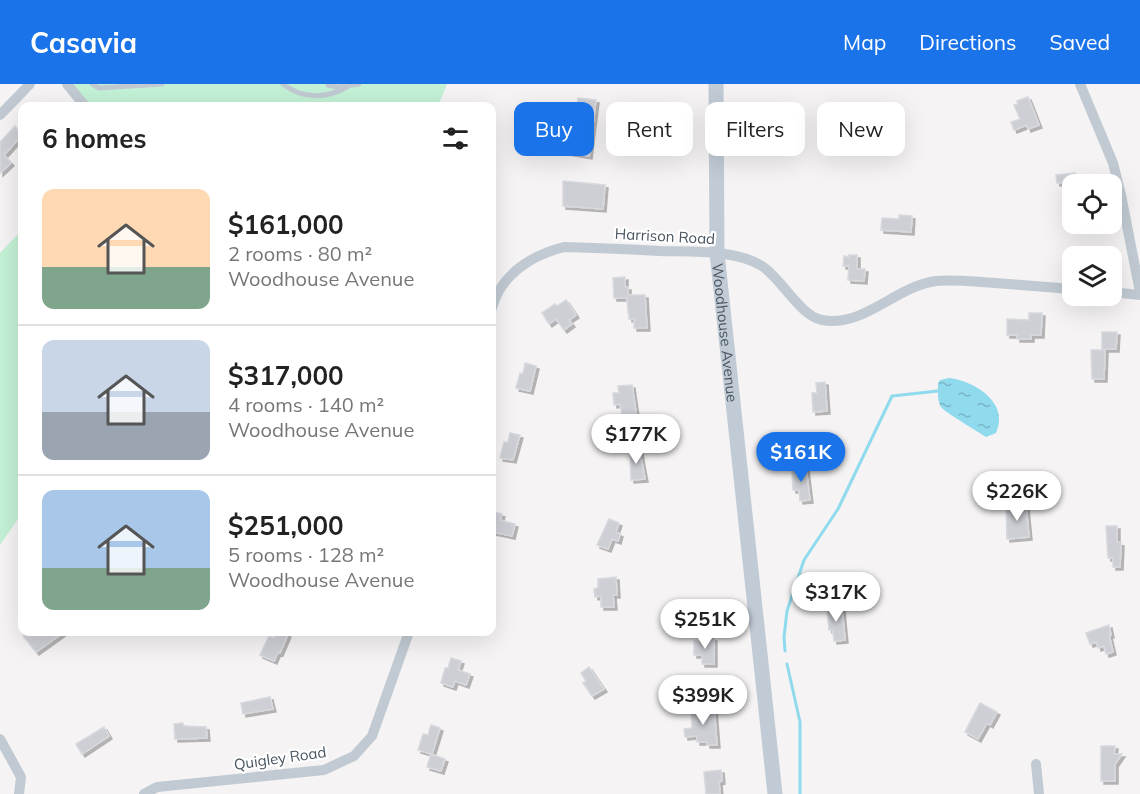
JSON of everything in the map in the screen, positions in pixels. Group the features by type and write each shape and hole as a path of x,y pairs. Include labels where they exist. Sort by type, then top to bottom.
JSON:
{"main road":[{"name":"Woodhouse Avenue","path":"716,84 717,253 775,794"}],"street":[{"path":"0,115 30,84"},
{"path":"67,84 82,102"},
{"path":"1080,84 1113,163 1121,195 1140,293 1122,292"},
{"name":"Harrison Road","path":"496,292 528,260 544,252 564,247 717,253 746,259 762,266 780,281 807,314 820,320 842,321 865,313 914,286 936,281 1062,288"},
{"name":"Quigley Road","path":"144,794 157,787 324,770 354,756 372,736 408,636"},
{"path":"0,739 21,777 19,794"},
{"path":"1036,764 1039,794"}],"lane":[{"path":"92,84 99,88 162,84"},
{"path":"283,84 294,92 316,96 359,84"},
{"path":"328,85 347,87"}],"green space":[{"path":"72,84 447,84 440,102 86,102"},
{"path":"18,234 18,519 0,545 0,253"}],"water":[{"path":"949,378 979,389 994,403 999,422 996,433 986,437 941,407 938,399 938,383 940,380"}],"building":[{"path":"1028,97 1039,125 1028,129 1027,125 1014,130 1011,122 1020,119 1014,105 1018,104 1017,101"},
{"path":"578,98 596,100 594,116 594,102 578,102"},
{"path":"15,126 18,130 18,139 4,155 11,163 0,173 0,142"},
{"path":"1062,174 1062,182 1057,183 1056,175"},
{"path":"563,181 605,185 603,209 563,206"},
{"path":"899,215 912,216 911,232 881,230 882,218 899,219"},
{"path":"849,255 857,255 857,269 865,269 864,281 848,280 849,266 843,266 844,256 849,257"},
{"path":"625,277 628,295 645,295 647,328 634,328 634,319 629,319 627,298 614,298 613,278"},
{"path":"566,300 576,315 569,320 572,324 564,330 556,319 549,324 542,313"},
{"path":"1029,313 1042,313 1041,335 1031,335 1031,339 1017,339 1017,335 1007,335 1007,319 1029,320"},
{"path":"1102,332 1117,332 1116,349 1102,349"},
{"path":"1091,350 1105,350 1104,379 1092,379"},
{"path":"525,363 536,366 530,391 516,388 520,373 523,374"},
{"path":"825,382 827,411 813,412 812,393 817,393 816,383"},
{"path":"632,385 636,413 622,414 620,404 614,405 613,393 619,393 618,386"},
{"path":"510,433 520,435 513,460 500,458 504,442 508,442"},
{"path":"639,447 645,479 631,480 630,448"},
{"path":"806,468 810,500 800,501 799,490 793,490 792,469"},
{"path":"1026,505 1029,537 1007,539 1006,507"},
{"path":"496,512 502,514 500,520 515,524 512,536 496,533"},
{"path":"609,519 619,523 616,532 620,534 618,541 612,539 608,549 597,545"},
{"path":"1106,526 1117,526 1117,542 1121,543 1120,567 1113,567 1113,558 1108,558"},
{"path":"616,577 617,595 613,595 614,607 601,607 601,596 595,597 594,589 598,588 598,579"},
{"path":"827,608 842,608 845,640 834,641 833,630 829,630"},
{"path":"1109,625 1113,652 1106,654 1104,646 1098,648 1097,642 1090,644 1086,633"},
{"path":"23,636 58,636 36,652"},
{"path":"269,636 274,638 275,636 287,636 274,661 260,655"},
{"path":"703,638 714,638 714,664 702,664 702,655 694,655 694,641 703,641"},
{"path":"451,658 461,661 458,670 470,674 466,685 455,681 453,687 441,683 445,668 448,668"},
{"path":"589,667 604,689 592,696 583,683 586,681 581,673"},
{"path":"270,697 273,709 243,714 241,703"},
{"path":"980,703 997,712 990,725 987,723 978,739 965,732"},
{"path":"714,707 717,745 697,742 697,736 685,737 684,729 692,728 691,709"},
{"path":"183,723 183,726 206,727 207,738 175,739 174,724"},
{"path":"431,725 440,728 432,754 418,750 423,734 428,735"},
{"path":"104,727 109,736 82,754 76,744"},
{"path":"1101,746 1115,746 1114,754 1122,754 1115,764 1115,781 1101,781"},
{"path":"431,754 445,759 441,771 427,767"},
{"path":"721,770 720,794 706,794 704,772"}],"waterway":[{"path":"785,651 787,611 804,560 838,509 892,396 938,391"},
{"path":"787,664 800,722 800,794"}]}
